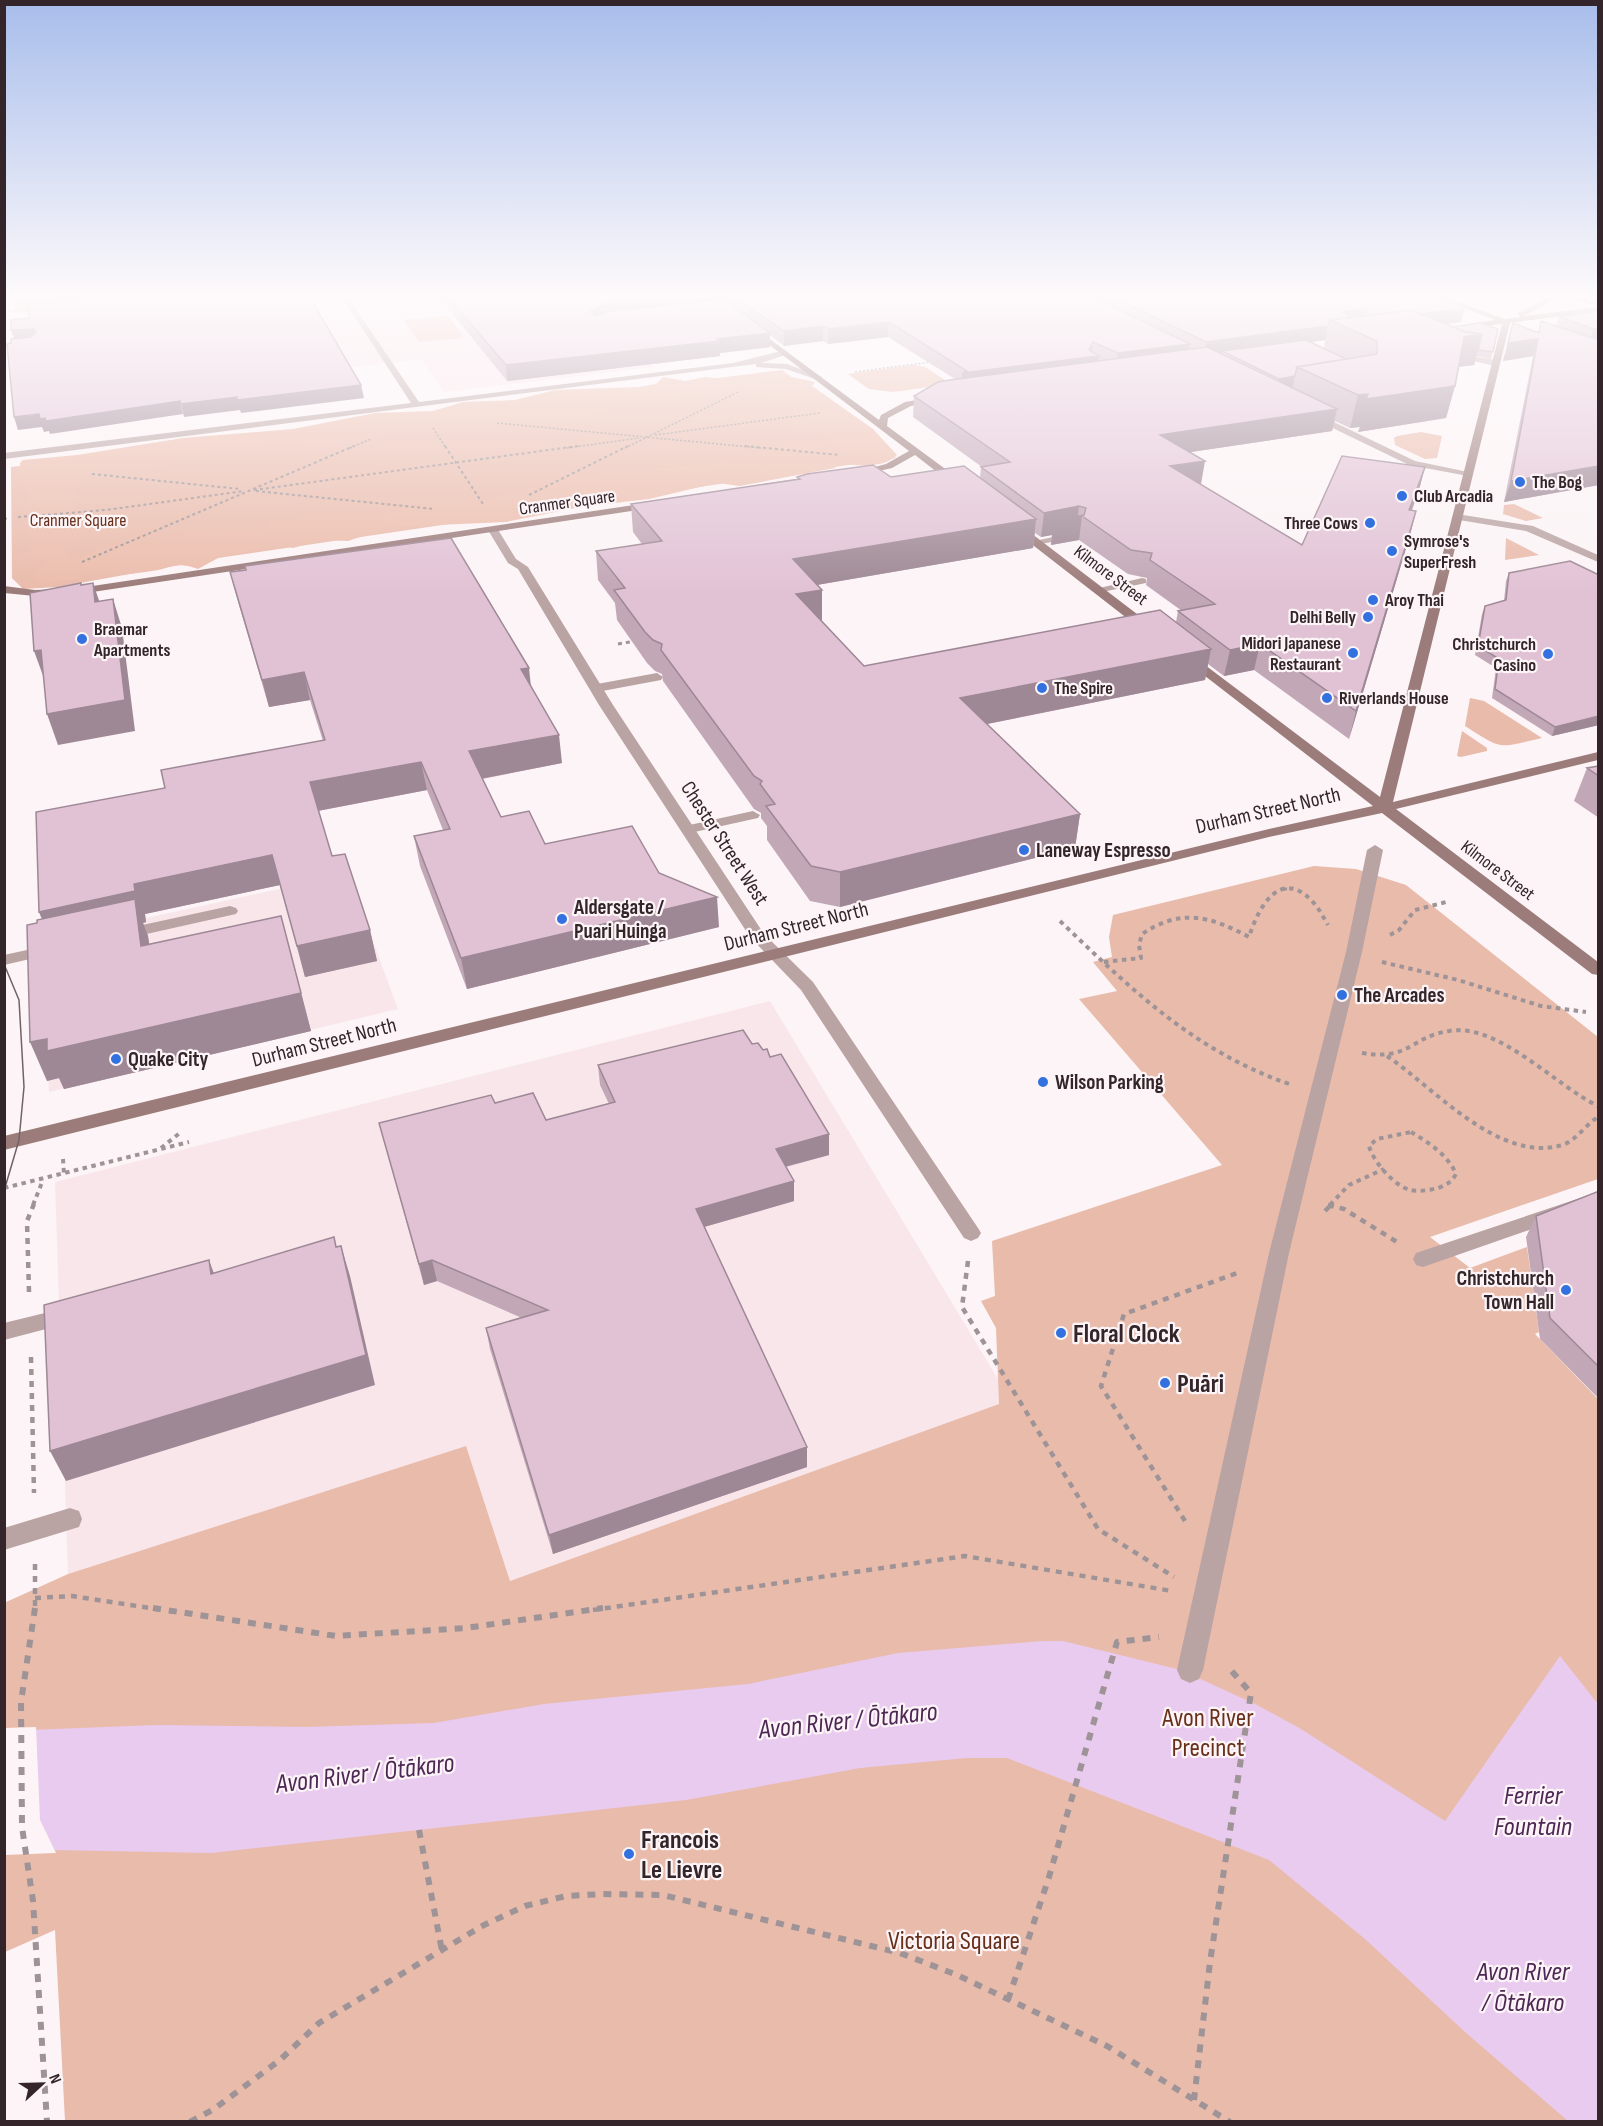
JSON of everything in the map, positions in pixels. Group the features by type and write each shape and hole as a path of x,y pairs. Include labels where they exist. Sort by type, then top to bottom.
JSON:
{"main road":[{"path":"843,395 971,493"},
{"path":"1383,807 1487,395"},
{"path":"883,425 884,417 896,409 948,396"},
{"path":"840,478 883,468 915,451"},
{"name":"Cranmer Square","path":"4,589 35,593 87,590 666,504"},
{"name":"Kilmore Street","path":"1004,518 1163,640"},
{"name":"Kilmore Street","path":"1182,654 1599,970"},
{"name":"Durham Street North","path":"4,1143 1269,832 1599,756"}],"street":[{"path":"410,395 417,405"},
{"path":"4,456 497,395"},
{"path":"1298,407 1412,463 1468,473"},
{"path":"1457,517 1529,528 1599,560"},
{"name":"Chester Street West","path":"493,530 512,561 522,567 634,749 690,829 758,937 807,986 971,1233"},
{"path":"1035,542 1077,535"},
{"path":"1097,590 1142,581"},
{"path":"597,688 657,676"},
{"path":"690,829 753,815"},
{"path":"1190,1670 1277,1259 1317,1092 1354,952 1375,850"},
{"path":"108,937 230,910"},
{"path":"4,960 63,947"},
{"path":"1423,1259 1599,1200"},
{"path":"4,1332 61,1317"},
{"path":"4,1539 70,1519"}],"path":[{"path":"490,515 731,395"},
{"path":"417,405 494,520 493,530"},
{"path":"18,517 106,510 822,413"},
{"path":"495,423 844,455"},
{"path":"74,565 381,435"},
{"path":"90,474 444,510"},
{"path":"4,519 9,518"},
{"path":"618,644 642,640"},
{"path":"1104,963 1141,958 1139,945 1142,934 1153,925 1174,918 1216,921 1234,927 1249,937 1258,912 1267,897 1287,889 1308,897 1333,932 1354,952 1405,971 1467,982 1543,1008 1586,1012"},
{"path":"1354,952 1392,935 1415,910 1446,903"},
{"path":"1060,921 1148,1002 1218,1056 1281,1082 1317,1092"},
{"path":"1386,1056 1440,1032 1471,1031 1494,1040 1557,1083 1599,1106"},
{"path":"1329,1046 1386,1056 1405,1066 1473,1122 1492,1134 1518,1144 1532,1147 1560,1146 1599,1118"},
{"path":"159,1150 190,1125"},
{"path":"1411,1132 1427,1141 1452,1165 1456,1174 1451,1182 1422,1191 1404,1187 1384,1169 1371,1153 1370,1143 1411,1132"},
{"path":"4,1188 189,1142"},
{"path":"63,1158 64,1174"},
{"path":"1322,1214 1349,1185 1384,1169"},
{"path":"43,1180 27,1221 35,1612 21,1702 22,1827 33,1901 47,2121"},
{"path":"1294,1194 1344,1209 1423,1259"},
{"path":"971,1233 962,1307 1098,1529 1205,1596"},
{"path":"1213,1564 1101,1386 1124,1314 1277,1259"},
{"path":"35,1599 72,1596 336,1636 466,1628 965,1556 1205,1596"},
{"path":"1008,2000 1048,1877 1117,1642"},
{"path":"1194,2100 1210,1962 1251,1693"},
{"path":"419,1830 442,1951"},
{"path":"190,2121 214,2109 280,2060 319,2023 484,1925 525,1906 566,1896 663,1895 900,1953 957,1975 1107,2046 1230,2121"}],"shaded area":[{"path":"348,874 398,1009 49,1092 41,941"},
{"path":"770,1001 998,1379 999,1404 510,1581 466,1446 68,1574 55,1182"}],"green space":[{"path":"534,395 690,395 617,406 589,419 558,422 530,418 471,428 442,424 402,428 355,443 330,446 283,441 212,451 197,458 130,471 110,469 88,473 84,483 72,489 79,500 77,510 91,521 68,553 73,561 100,548 208,530 254,534 270,524 318,514 386,514 433,502 493,498 525,488 599,473 711,464 734,456 789,447 829,448 831,438 806,430 791,421 795,411 779,400 763,395 825,395 873,429 897,455 891,460 876,465 835,463 835,468 740,486 717,483 649,499 580,507 506,522 390,527 348,541 322,540 293,548 274,545 218,558 198,569 179,565 134,574 108,575 82,572 77,579 50,582 34,580 34,572 45,560 31,558 30,533 26,530 23,504 30,492 20,486 35,477 21,473 20,463 23,460 77,455 183,438 293,429 375,413 433,411 463,402 515,400"},
{"name":"Cranmer Square","path":"582,395 815,395 896,458 218,558 58,587 23,589 12,578 11,467"},
{"path":"1421,432 1442,436 1437,458 1425,459 1395,445 1394,438 1397,436"},
{"path":"1514,504 1543,518 1526,521 1503,514 1504,505"},
{"path":"1506,538 1539,555 1505,560"},
{"path":"1470,698 1484,701 1542,738 1509,745 1487,740 1465,726"},
{"path":"1462,731 1487,748 1487,751 1457,756"},
{"name":"Avon River Precinct","path":"1314,866 1356,869 1406,885 1598,1037 1598,1179 1430,1237 1470,1268 1527,1247 1539,1332 1535,1334 1598,1399 1598,2121 65,2121 55,1930 5,1952 4,1603 68,1574 466,1446 510,1581 999,1404 996,1328 981,1301 995,1296 992,1241 1222,1165 1079,999 1117,991 1093,962 1112,957 1109,937 1113,915"}],"water":[{"name":"Avon River / Ōtākaro","path":"1063,1641 1181,1670 1257,1705 1301,1729 1445,1821 1560,1656 1598,1704 1598,2121 1568,2121 1465,2032 1365,1939 1269,1860 1007,1758 967,1758 860,1768 686,1800 212,1853 51,1850 4,1731 156,1725 306,1727 434,1723 544,1704 748,1684 898,1653"}],"pier":[{"path":"36,1727 40,1820 56,1853 4,1855 4,1728"}],"building":[{"path":"12,395 277,395 237,400 237,397 181,404 180,401 46,421 45,418 40,419 39,414 14,417"},
{"path":"1308,395 1337,409 1160,435 1205,461 1170,466 1302,545 1342,456 1425,467 1409,510 1416,511 1356,711 1260,644 1230,650 1178,611 1215,604 1150,560 1152,553 1131,550 1082,516 1054,521 1084,515 1086,508 1079,506 1044,513 981,467 1010,462 914,396"},
{"path":"1368,395 1392,395 1366,399"},
{"path":"1527,395 1599,395 1599,466 1511,481"},
{"path":"873,465 891,477 964,466 1036,519 793,559 822,590 796,594 864,666 1160,610 1211,649 960,698 1080,814 840,872 811,866 766,806 775,804 760,784 762,781 754,776 661,650 662,644 653,640 645,632 614,590 625,588 596,551 662,541 631,504 800,479 797,477"},
{"path":"451,538 529,668 521,669 559,735 469,751 501,817 529,811 545,844 632,826 659,873 717,897 461,958 414,836 450,829 421,762 310,782 332,856 345,854 370,930 297,946 272,855 134,884 135,891 39,912 36,812 165,788 161,770 325,740 304,672 262,680 230,572 246,570 245,566"},
{"name":"Christchurch Casino","path":"1570,561 1599,575 1599,716 1555,727 1495,689 1499,659 1478,646 1485,606 1506,600 1509,573"},
{"path":"81,583 81,585 93,583 95,602 113,599 125,700 47,714 41,650 34,651 30,593"},
{"path":"1599,766 1599,776 1587,768"},
{"path":"135,899 141,946 281,916 301,993 47,1051 47,1039 30,1042 27,925 37,923 37,920"},
{"path":"743,1030 752,1044 758,1043 763,1050 767,1049 770,1057 781,1054 829,1134 776,1149 794,1181 696,1209 807,1447 549,1535 486,1328 548,1310 432,1260 419,1264 379,1123 491,1095 495,1103 533,1093 546,1120 615,1102 598,1065"},
{"name":"Christchurch Town Hall","path":"1599,1191 1599,1367 1550,1318 1536,1216"},
{"path":"334,1237 336,1247 341,1246 366,1355 50,1451 44,1305 209,1260 211,1274"}],"tram line":[{"path":"4,964 19,1000 24,1087 19,1140 4,1191"}],"place":[{"name":"The Bog","path":"1520,482"},
{"name":"Club Arcadia","path":"1402,496"},
{"name":"Three Cows","path":"1370,523"},
{"name":"Symrose's SuperFresh","path":"1392,551"},
{"name":"Aroy Thai","path":"1373,600"},
{"name":"Delhi Belly","path":"1368,617"},
{"name":"Braemar Apartments","path":"82,639"},
{"name":"Midori Japanese Restaurant","path":"1353,653"},
{"name":"Christchurch Casino","path":"1548,654"},
{"name":"The Spire","path":"1042,688"},
{"name":"Riverlands House","path":"1327,698"},
{"name":"Laneway Espresso","path":"1024,850"},
{"name":"Aldersgate / Puari Huinga","path":"562,919"},
{"name":"The Arcades","path":"1342,995"},
{"name":"Quake City","path":"116,1059"},
{"name":"Wilson Parking","path":"1043,1082"},
{"name":"Christchurch Town Hall","path":"1566,1290"},
{"name":"Floral Clock","path":"1061,1333"},
{"name":"Puāri","path":"1165,1383"},
{"name":"Francois Le Lievre","path":"629,1854"}],"water label":[{"name":"Ferrier Fountain","path":"1533,1810"}],"park label":[{"name":"Victoria Square","path":"954,1940"}]}
